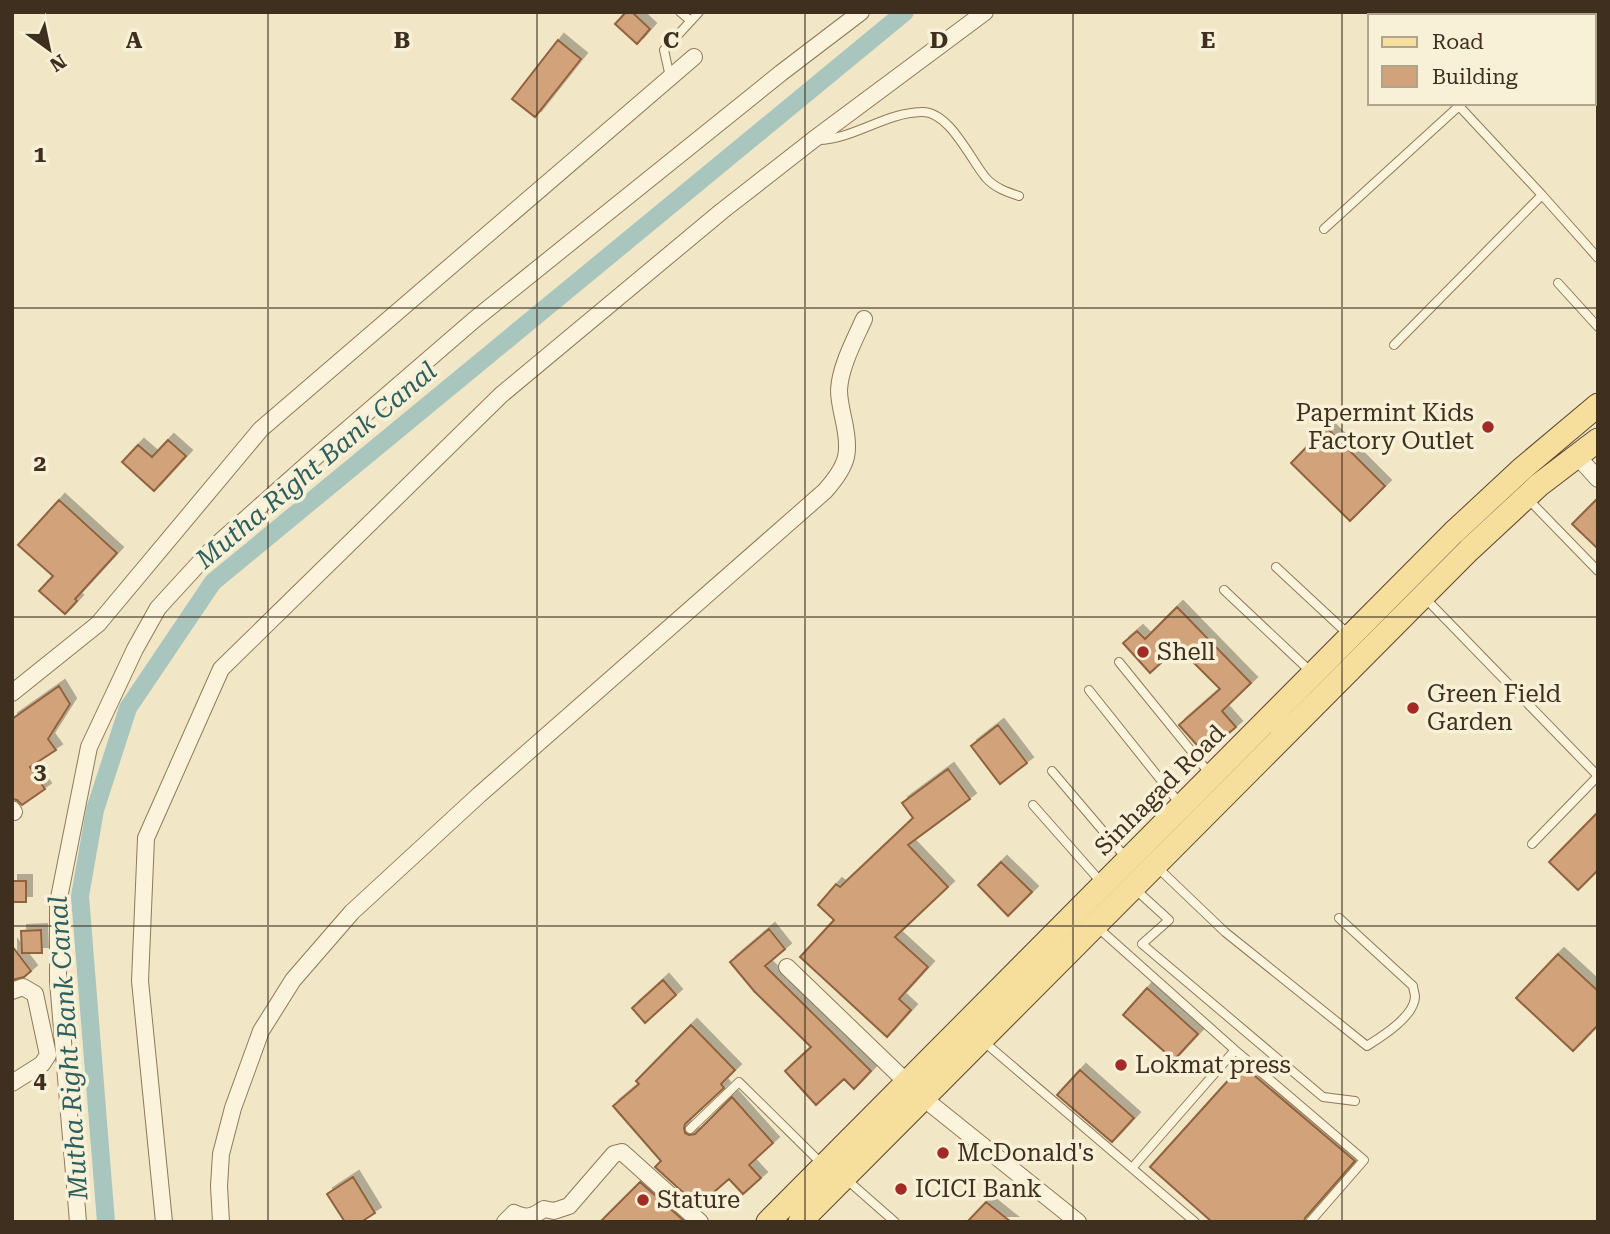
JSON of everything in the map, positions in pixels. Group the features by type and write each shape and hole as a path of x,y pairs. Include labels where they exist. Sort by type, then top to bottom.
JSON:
{"main road":[{"name":"Sinhagad Road","path":"800,1222 844,1177 914,1090 1120,876 1181,806 1453,533 1523,468 1598,405"},
{"name":"Sinhagad Road","path":"768,1222 824,1166 914,1090 981,1039 1094,925 1120,876 1155,865 1469,550 1526,497 1598,440"},
{"path":"1453,533 1469,550"}],"street":[{"path":"78,1222 58,981 58,904 89,747 135,649 158,608 213,548 474,320 861,12"},
{"path":"163,1222 140,981 146,838 221,669 501,395 722,211 813,139 985,12"},
{"path":"12,693 98,624 261,429 694,57"},
{"path":"221,1222 221,1154 233,1108 261,1031 293,980 352,912 479,795 825,491 845,463 848,446 839,392 841,376 864,319"},
{"path":"1577,456 1598,479"},
{"path":"787,967 914,1090 1078,1222"},
{"path":"12,991 23,987 35,994 48,1055 42,1064 12,1083"},
{"path":"505,1222 514,1213 523,1217 534,1216 544,1209 554,1211 569,1206 614,1154 622,1152 700,1222"}],"lane":[{"path":"680,12 691,21"},
{"path":"670,77 664,50 699,12"},
{"path":"1324,229 1459,106 1598,258"},
{"path":"813,139 835,139 902,114 923,111 934,114 951,129 986,177 1002,190 1019,196"},
{"path":"1394,345 1542,195"},
{"path":"1558,283 1598,327"},
{"path":"1526,497 1598,571"},
{"path":"1276,568 1351,636"},
{"path":"1224,590 1313,674"},
{"path":"1423,596 1598,776 1532,845"},
{"path":"1119,662 1211,776"},
{"path":"1089,690 1181,806"},
{"path":"1052,771 1120,876"},
{"path":"1033,805 1169,920 1142,944 1323,1097 1354,1101"},
{"path":"1155,865 1224,932 1367,1046 1390,1031 1409,1011 1415,998 1413,986 1339,918"},
{"path":"1094,925 1364,1160 1310,1222"},
{"path":"981,1039 1195,1222"},
{"path":"1132,1168 1235,1050"},
{"path":"690,1129 739,1082 824,1166"},
{"path":"844,1177 895,1222"}],"building":[{"path":"626,12 632,12 650,29 637,44 615,24"},
{"path":"558,40 581,59 535,117 512,99"},
{"path":"1326,427 1385,486 1350,521 1291,463"},
{"path":"168,440 186,456 154,491 122,462 138,445 152,457"},
{"path":"1598,498 1598,549 1572,524"},
{"path":"59,500 117,553 75,599 77,601 65,614 39,591 53,576 18,545"},
{"path":"1177,607 1251,683 1222,711 1236,727 1205,754 1179,725 1220,689 1178,647 1150,673 1123,643 1137,631 1145,639"},
{"path":"59,686 70,704 48,739 56,750 30,767 45,789 22,805 12,799 12,719"},
{"path":"998,725 1027,763 1000,784 971,746"},
{"path":"948,769 970,799 908,845 948,887 895,937 928,967 899,999 911,1010 887,1037 800,957 834,920 818,905 836,884 840,887 913,818 902,803"},
{"path":"1598,812 1598,870 1578,890 1549,862"},
{"path":"1001,862 1032,892 1008,916 978,885"},
{"path":"12,881 26,881 26,902 12,902"},
{"path":"769,929 785,949 765,966 871,1071 854,1089 844,1079 816,1105 785,1071 811,1047 754,991 730,962"},
{"path":"41,930 42,953 22,953 21,931"},
{"path":"12,946 31,971 24,977 12,980"},
{"path":"1558,954 1598,991 1598,1025 1573,1051 1516,998"},
{"path":"663,980 676,995 645,1023 632,1008"},
{"path":"1147,988 1198,1034 1174,1060 1123,1015"},
{"path":"691,1025 735,1070 721,1084 724,1088 685,1124 685,1133 695,1134 732,1097 773,1143 749,1165 761,1178 743,1194 729,1179 698,1206 655,1167 661,1161 613,1106 639,1084 636,1081"},
{"path":"1242,1065 1355,1161 1304,1222 1212,1222 1150,1167"},
{"path":"1080,1070 1134,1118 1112,1142 1057,1095"},
{"path":"353,1177 375,1213 361,1222 345,1222 327,1194"},
{"name":"Stature","path":"640,1182 683,1220 600,1222"},
{"path":"986,1202 1011,1222 967,1222"}],"waterway":[{"name":"Mutha Right Bank Canal","path":"106,1222 80,896 95,810 128,708 213,582 905,12"}],"place":[{"name":"Papermint Kids Factory Outlet","path":"1488,427"},
{"name":"Shell","path":"1143,652"},
{"name":"Green Field Garden","path":"1413,708"},
{"name":"Lokmat press","path":"1121,1065"},
{"name":"McDonald's","path":"943,1153"},
{"name":"ICICI Bank","path":"901,1189"},
{"name":"Stature","path":"643,1200"}]}
